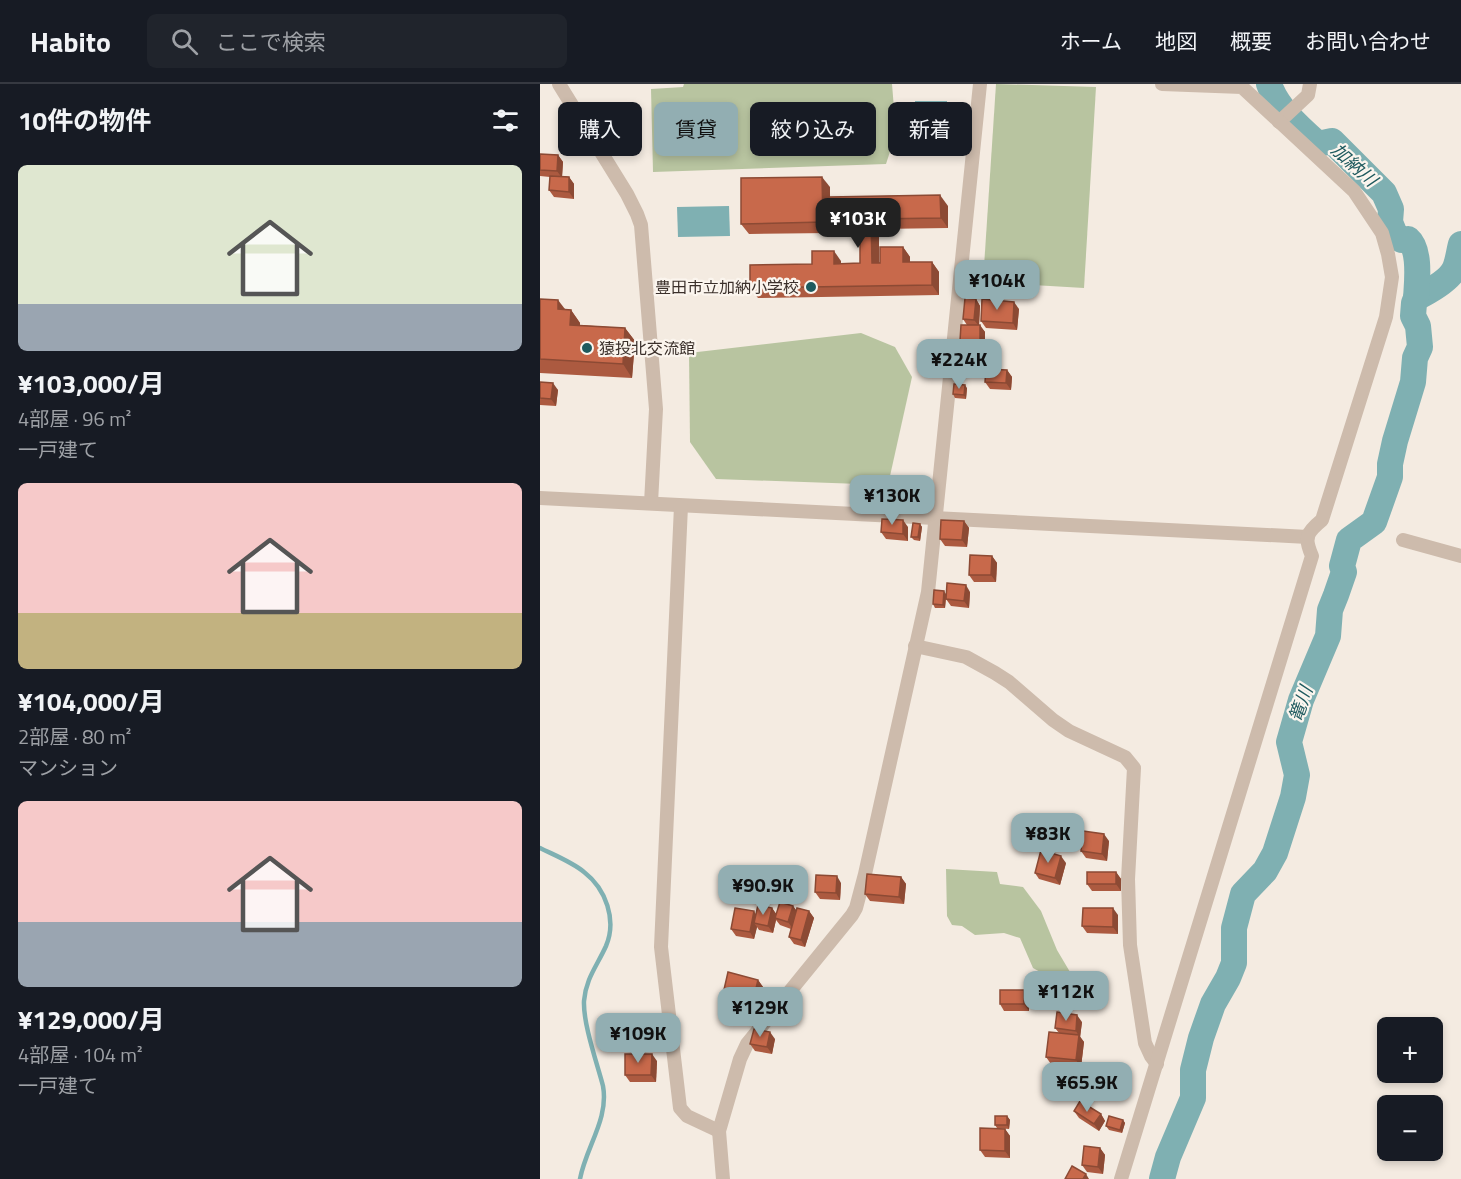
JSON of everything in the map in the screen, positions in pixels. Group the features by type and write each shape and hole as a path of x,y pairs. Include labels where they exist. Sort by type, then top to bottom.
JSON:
{"street":[{"path":"559,84 638,214 656,409 651,503"},
{"path":"723,1179 719,1131 740,1059 747,1044 856,908 928,592 980,84"},
{"path":"1121,1179 1312,556 1306,543 1311,529 1322,520 1386,317 1392,277 1382,233 1354,191 1281,119 1242,87 1162,84"},
{"path":"1281,119 1309,90"},
{"path":"540,498 1308,537"},
{"path":"681,506 661,947 680,1108 687,1116 719,1131"},
{"path":"1403,540 1461,556"},
{"path":"915,646 966,657 995,673 1069,731 1125,757 1134,768 1128,879 1130,945 1145,1043 1157,1064"}],"green space":[{"path":"684,84 892,84 893,102 888,102 889,156 886,164 653,172 651,89 683,87"},
{"path":"996,84 1096,87 1084,288 983,282"},
{"path":"861,333 895,347 912,377 888,485 716,479 690,442 689,353"},
{"path":"946,869 997,872 1000,884 1023,887 1041,911 1057,950 1070,972 1060,983 1033,968 1020,938 1004,933 975,935 962,926 952,925 947,916"}],"water":[{"path":"915,101 947,102 915,102"},
{"path":"729,206 730,236 678,237 677,207"}],"building":[{"path":"540,154 558,155 557,171 540,170"},
{"path":"550,176 569,177 569,192 549,190"},
{"path":"822,177 823,222 741,224 741,178"},
{"path":"940,195 941,218 871,219 872,263 880,263 880,247 903,247 903,262 932,262 932,285 750,288 750,265 812,264 812,251 834,251 834,264 860,263 860,219 829,220 829,197"},
{"path":"965,298 976,299 974,320 963,319"},
{"name":"猿投北交流館","path":"540,299 558,300 558,309 571,310 570,325 625,328 623,364 540,359"},
{"path":"982,299 1014,302 1013,323 981,321"},
{"path":"961,325 980,325 980,342 960,341"},
{"path":"986,369 1007,370 1006,383 985,382"},
{"path":"540,382 553,383 551,399 540,398"},
{"path":"954,384 965,385 964,395 953,394"},
{"path":"882,519 903,520 903,534 881,532"},
{"path":"941,520 964,521 962,540 940,539"},
{"path":"913,523 920,524 918,537 911,537"},
{"path":"970,555 992,556 991,575 969,575"},
{"path":"947,583 966,585 964,601 946,599"},
{"path":"934,590 944,591 943,605 933,604"},
{"path":"1083,831 1104,834 1102,854 1081,851"},
{"path":"1041,850 1061,856 1055,878 1035,873"},
{"path":"1087,872 1116,872 1116,884 1087,884"},
{"path":"867,874 901,877 899,897 865,894"},
{"path":"816,875 837,876 836,893 815,892"},
{"path":"780,902 793,906 788,922 775,918"},
{"path":"758,905 772,908 768,926 754,923"},
{"path":"735,908 754,911 750,932 731,929"},
{"path":"797,908 809,911 801,940 789,937"},
{"path":"1083,908 1113,908 1113,927 1082,926"},
{"path":"728,972 758,980 753,1001 723,994"},
{"path":"1000,990 1024,990 1024,1004 1000,1004"},
{"path":"1057,1012 1077,1015 1076,1031 1055,1028"},
{"path":"754,1029 770,1032 767,1047 750,1044"},
{"path":"1049,1032 1079,1035 1076,1060 1046,1057"},
{"path":"625,1054 652,1054 651,1075 625,1075"},
{"path":"1080,1101 1101,1114 1094,1124 1074,1111"},
{"path":"995,1116 1007,1116 1007,1125 995,1125"},
{"path":"1109,1116 1123,1120 1120,1130 1106,1126"},
{"path":"980,1128 1005,1129 1005,1151 980,1150"},
{"path":"1084,1146 1100,1148 1098,1167 1082,1165"},
{"path":"1072,1166 1086,1174 1083,1179 1065,1179"}],"waterway":[{"name":"篭川","path":"1162,1179 1168,1157 1193,1098 1193,1070 1201,1038 1213,1004 1234,963 1234,928 1243,894 1265,871 1275,853 1293,797 1297,775 1289,742 1301,700 1328,636 1330,610 1344,572 1342,566 1349,540 1374,522 1390,477 1395,441 1413,382 1415,358 1420,347 1418,326 1413,316 1417,258 1408,239 1402,240 1396,237 1390,222 1391,209 1384,193 1332,141 1318,144 1303,131 1277,101 1269,84"},
{"name":"篭川","path":"1416,298 1448,277 1456,265 1461,244"},
{"path":"540,848 574,865 592,879 604,896 610,916 606,946 589,979 584,1001 588,1032 603,1086 604,1098 600,1121 580,1179"}],"place":[{"name":"豊田市立加納小学校","path":"811,287"},
{"name":"猿投北交流館","path":"587,348"}],"water label":[{"name":"加納川","path":"1354,165"}]}
